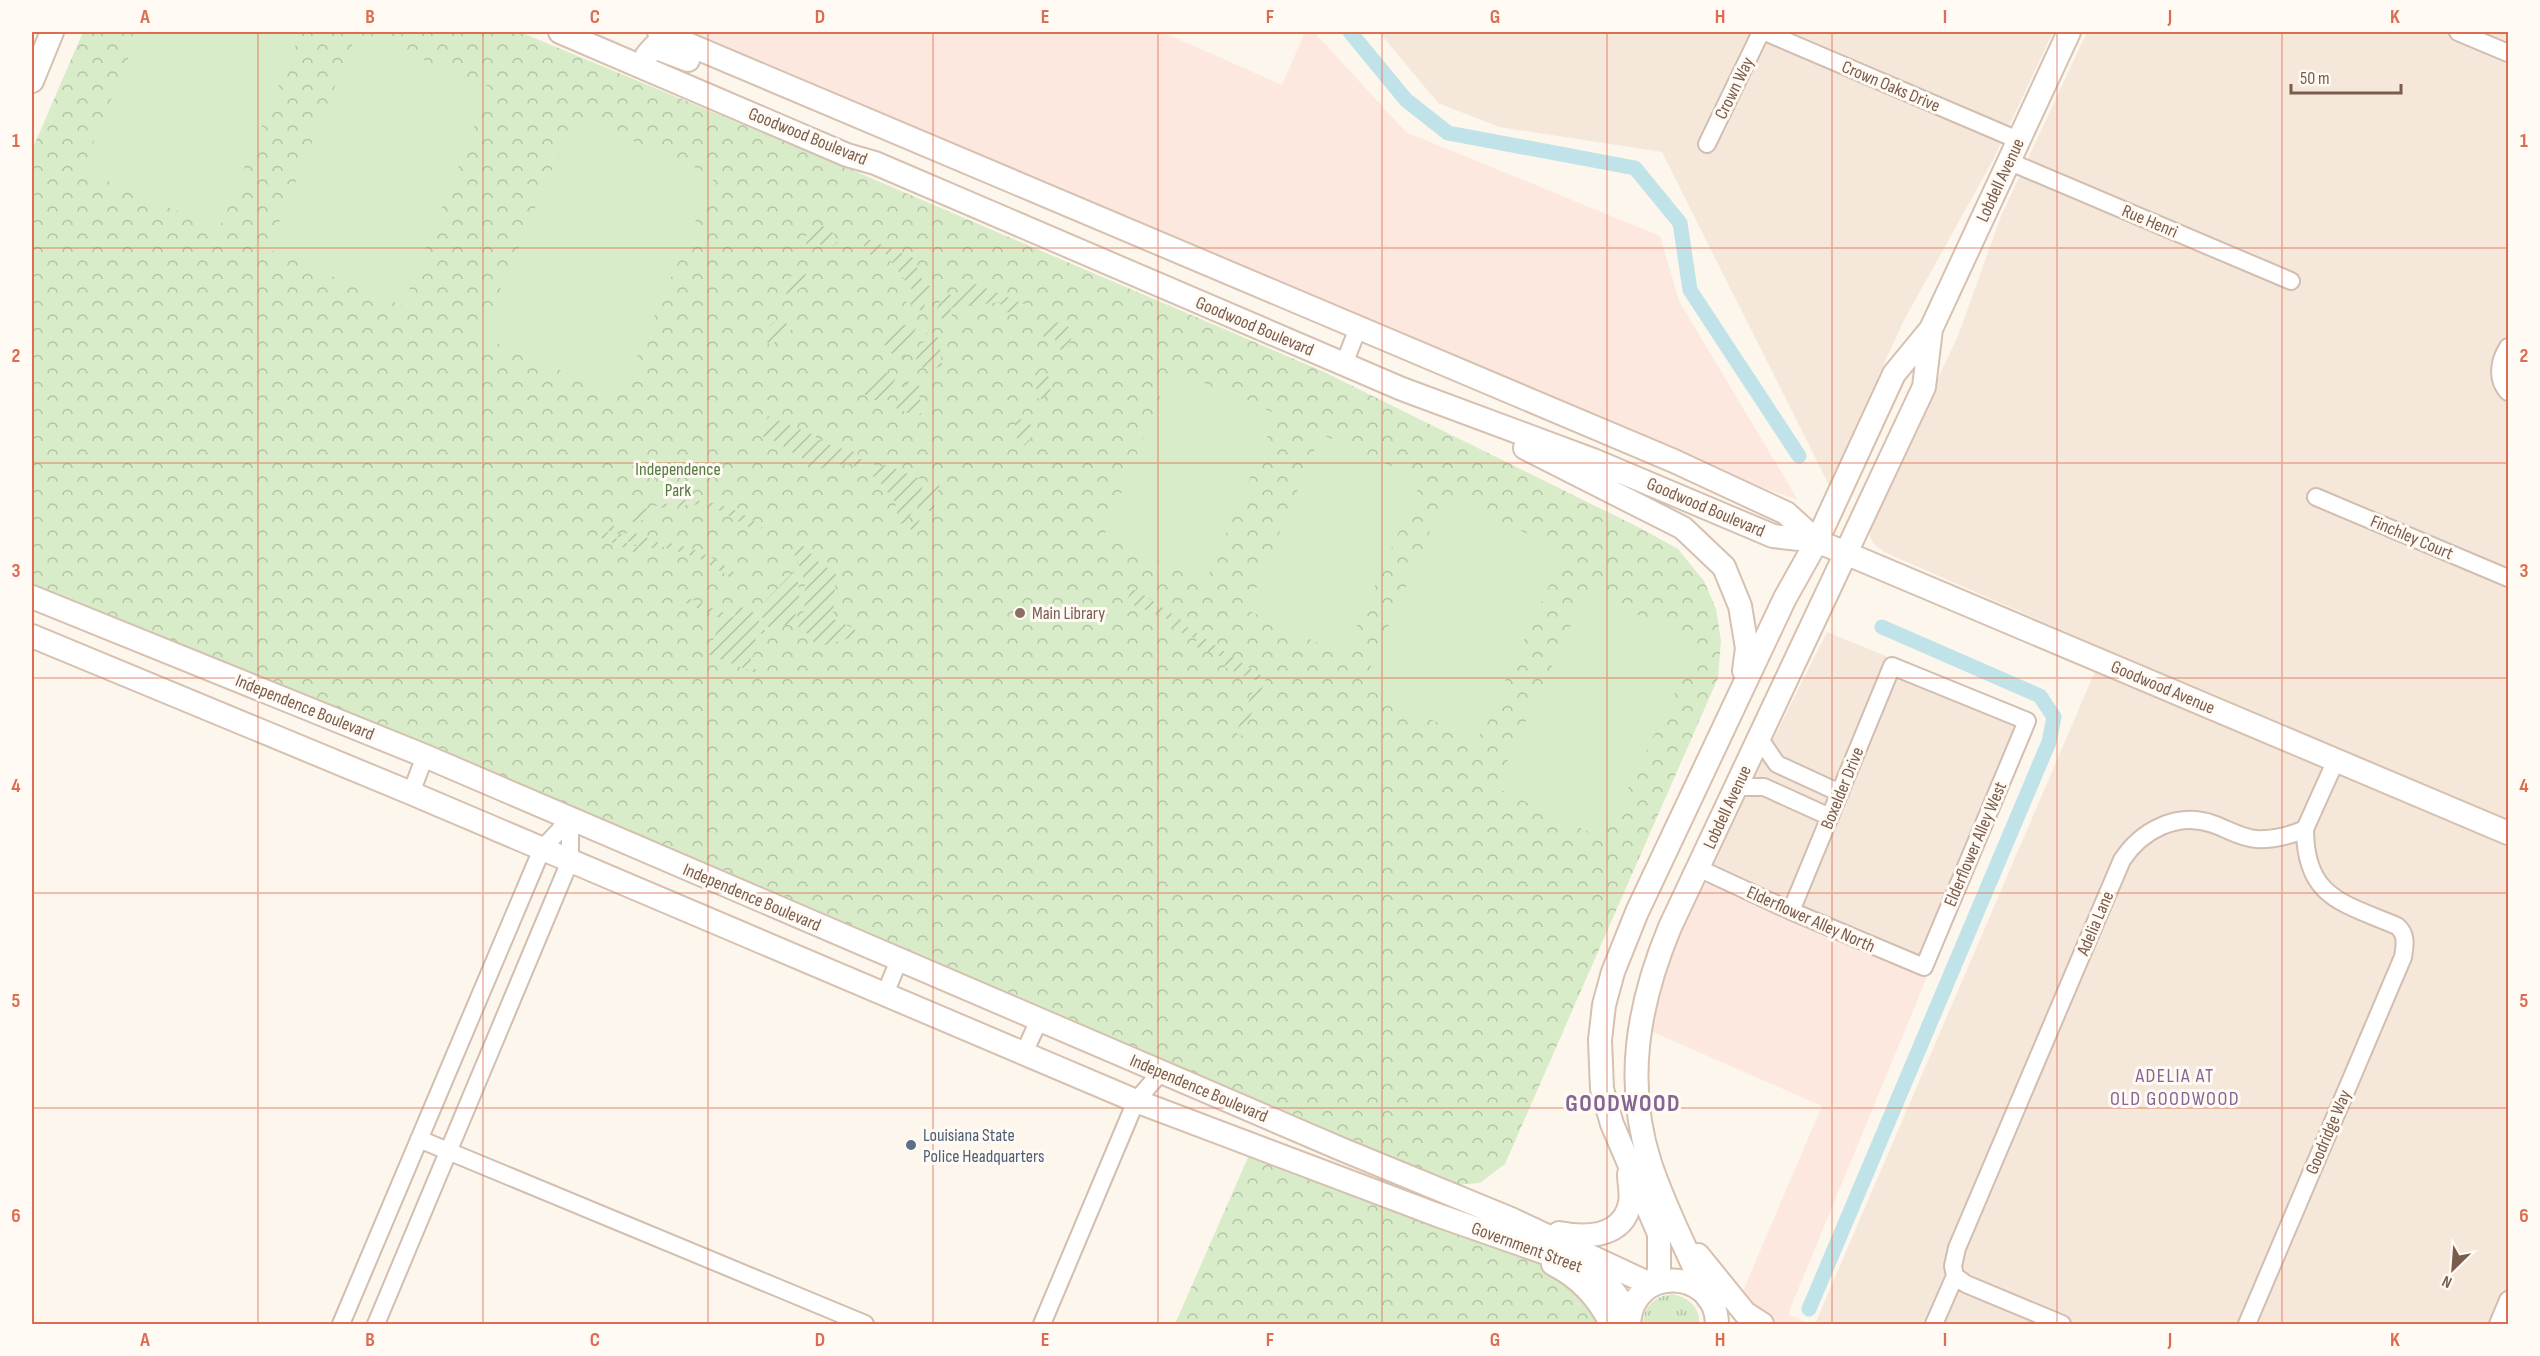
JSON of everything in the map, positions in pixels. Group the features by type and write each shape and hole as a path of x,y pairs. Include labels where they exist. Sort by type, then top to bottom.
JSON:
{"main road":[{"path":"32,81 52,32"},
{"name":"Goodwood Boulevard","path":"560,32 847,155 875,163 1402,388 1593,460 1773,536 1817,541"},
{"name":"Goodwood Boulevard","path":"659,32 1674,461 1786,513 1817,541"},
{"name":"Lobdell Avenue","path":"1654,1284 1659,1270 1659,1234 1645,1197 1629,1168 1612,1124 1602,1089 1600,1040 1604,1005 1613,972 1637,912 1785,598 1817,541 1894,374 1931,329 2069,32"},
{"path":"642,66 654,47 748,86 794,102 837,108"},
{"path":"967,202 973,189 985,184 1054,200"},
{"name":"Lobdell Avenue","path":"1717,1316 1650,1164 1635,1087 1635,1057 1642,1012 1656,960 1670,927 1924,387 1931,329"},
{"path":"1402,388 1595,482 1683,528 1724,567 1740,606 1748,648 1742,689"},
{"path":"1593,460 1651,473 1674,461"},
{"name":"Goodwood Avenue","path":"1817,541 2508,833"},
{"name":"Independence Boulevard","path":"32,597 425,756 1039,1020 1471,1202"},
{"name":"Independence Boulevard","path":"32,636 1136,1101 1440,1215"},
{"path":"1637,912 1670,927"},
{"path":"1602,1089 1635,1087"},
{"path":"1539,1231 1581,1237 1604,1233 1614,1228 1623,1217 1630,1202 1629,1168"},
{"name":"Government Street","path":"1471,1202 1654,1284"},
{"name":"Government Street","path":"1440,1215 1593,1271 1611,1287 1623,1322"},
{"path":"1684,1242 1696,1253 1745,1313 1762,1324"},
{"path":"1623,1322 1638,1296 1654,1284 1665,1280 1691,1284 1717,1316"}],"street":[{"name":"Crown Oaks Drive","path":"1763,32 2018,140"},
{"name":"Crown Way","path":"1707,144 1763,32"},
{"path":"2458,32 2508,53"},
{"name":"Rue Henri","path":"2008,161 2291,281"},
{"path":"1344,364 1358,328"},
{"path":"2508,347 2502,357 2500,373 2508,392"},
{"name":"Finchley Court","path":"2316,497 2508,578"},
{"name":"Elderflower Alley West","path":"1892,666 2027,721 1924,967"},
{"name":"Boxelder Drive","path":"1791,911 1892,666"},
{"path":"1759,738 1777,764 1840,793"},
{"path":"411,794 425,756"},
{"path":"2305,829 2336,760"},
{"path":"1736,787 1764,787 1830,817"},
{"path":"341,1324 542,849 570,819"},
{"path":"376,1324 570,861 570,819"},
{"name":"Adelia Lane","path":"1934,1324 1955,1276 1953,1266 1957,1248 2118,867 2129,849 2163,824 2176,821 2192,820 2210,823 2254,839 2280,838 2305,829"},
{"name":"Goodridge Way","path":"2247,1324 2403,957 2405,939 2402,930 2340,902 2323,889 2311,866 2305,843 2305,829"},
{"name":"Elderflower Alley North","path":"1698,868 1791,911 1924,967"},
{"path":"885,994 899,960"},
{"path":"1024,1053 1039,1020"},
{"path":"1042,1324 1136,1101 1161,1072"},
{"path":"420,1139 865,1324"},
{"path":"1955,1276 1966,1284 2062,1324"},
{"path":"2498,1324 2508,1300"}],"shaded area":[{"path":"675,32 1162,32 1282,85 1305,32 1314,32 1406,132 1660,236 1679,301 1798,500 1714,471"},
{"path":"1379,32 2053,32 1992,162 1903,322 1829,485 1662,152 1499,127 1438,103"},
{"path":"2087,32 2508,32 2508,825 2212,700 2105,649 1884,552 1873,543 1870,530 1902,454 1958,336 2001,216"},
{"path":"1827,632 2032,716 2034,721 1927,977 1702,881"},
{"path":"2096,669 2508,841 2508,1324 1815,1324"},
{"path":"1702,881 1927,977 1790,1309 1789,1315 1810,1324 1768,1324 1740,1298 1822,1106 1646,1029 1656,985"}],"green space":[{"name":"Independence Park","path":"83,32 520,32 850,169 1322,371 1678,549 1704,581 1716,609 1721,641 1718,678 1505,1164 1480,1183 1454,1185 32,590 32,150"},
{"path":"139,32 301,32 219,229 82,170"},
{"path":"357,33 490,87 403,306 268,249"},
{"path":"575,116 715,176 620,396 480,336"},
{"path":"816,224 829,228 838,240 826,251 819,243 809,248 804,240"},
{"path":"866,238 918,260 916,265 924,284 933,287 922,311 905,301 905,297 913,291 884,252 873,258 862,243"},
{"path":"799,272 807,275 811,281 789,296 786,293 787,283 790,277"},
{"path":"973,283 1024,304 1025,309 1004,313 1000,302 951,308 950,321 934,316 943,295 942,291 951,295 971,287"},
{"path":"775,321 784,321 792,329 771,345 767,342 767,336 769,327"},
{"path":"1059,322 1067,325 1071,331 1071,341 1065,350 1057,349 1055,339 1044,340 1042,326"},
{"path":"902,324 916,328 903,359 889,352 882,341"},
{"path":"927,333 939,338 942,367 924,368 914,364"},
{"path":"1171,369 1277,414 1205,583 1104,536"},
{"path":"884,372 896,377 884,404 866,396 862,390"},
{"path":"1035,372 1044,372 1052,381 1050,391 1043,399 1037,398"},
{"path":"907,381 919,385 921,415 912,415 896,408"},
{"path":"768,416 816,436 832,446 855,452 854,456 863,460 858,471 852,464 831,465 811,472 801,456 783,449 784,445 760,435"},
{"path":"1017,419 1027,420 1033,428 1030,440 1024,446 1018,445 1015,423"},
{"path":"1321,434 1422,480 1344,655 1247,610"},
{"path":"873,464 881,467 887,465 925,481 907,523 899,524 895,502 876,477 868,475"},
{"path":"930,481 940,486 934,501 935,513 924,509 915,531 910,529"},
{"path":"1446,495 1565,552 1477,741 1362,687"},
{"path":"682,500 725,506 745,515 763,528 752,529 721,511 693,504 659,508 639,522 630,522 626,518 643,509"},
{"path":"613,524 617,534 635,533 658,542 657,549 647,547 643,556 597,536 605,530 622,541 642,547 626,541 630,540 624,541 606,529"},
{"path":"660,542 702,553 739,577 736,581 699,558 660,546"},
{"path":"802,545 822,565 836,572 833,619 855,629 857,636 817,647 808,634 798,628 804,607 805,588 801,570 792,550"},
{"path":"794,571 799,598 792,625 778,625 769,628 760,613 763,603"},
{"path":"1132,589 1266,679 1242,736 1236,733 1257,681 1224,667 1226,659 1194,646 1197,639 1168,627 1170,620 1126,602"},
{"path":"1587,591 1699,644 1603,839 1495,787"},
{"path":"688,598 734,617 739,606 753,612 765,631 755,639 757,641 753,657 751,657 751,663 759,674 707,654 722,619 686,603"},
{"path":"1250,1153 1539,1262 1567,1280 1602,1324 1175,1324"},
{"path":"1672,1294 1692,1304 1699,1318 1699,1324 1643,1324 1645,1312 1651,1303 1660,1297"}],"waterway":[{"path":"1350,32 1406,100 1448,133 1635,168 1680,223 1690,290 1799,456"},
{"path":"1809,1309 2049,742 2054,717 2040,696 1882,627"}],"place":[{"name":"Main Library","path":"1020,613"},
{"name":"Louisiana State Police Headquarters","path":"911,1145"}],"district":[{"name":"ADELIA AT OLD GOODWOOD","path":"2175,1086"},
{"name":"GOODWOOD","path":"1623,1103"}]}
